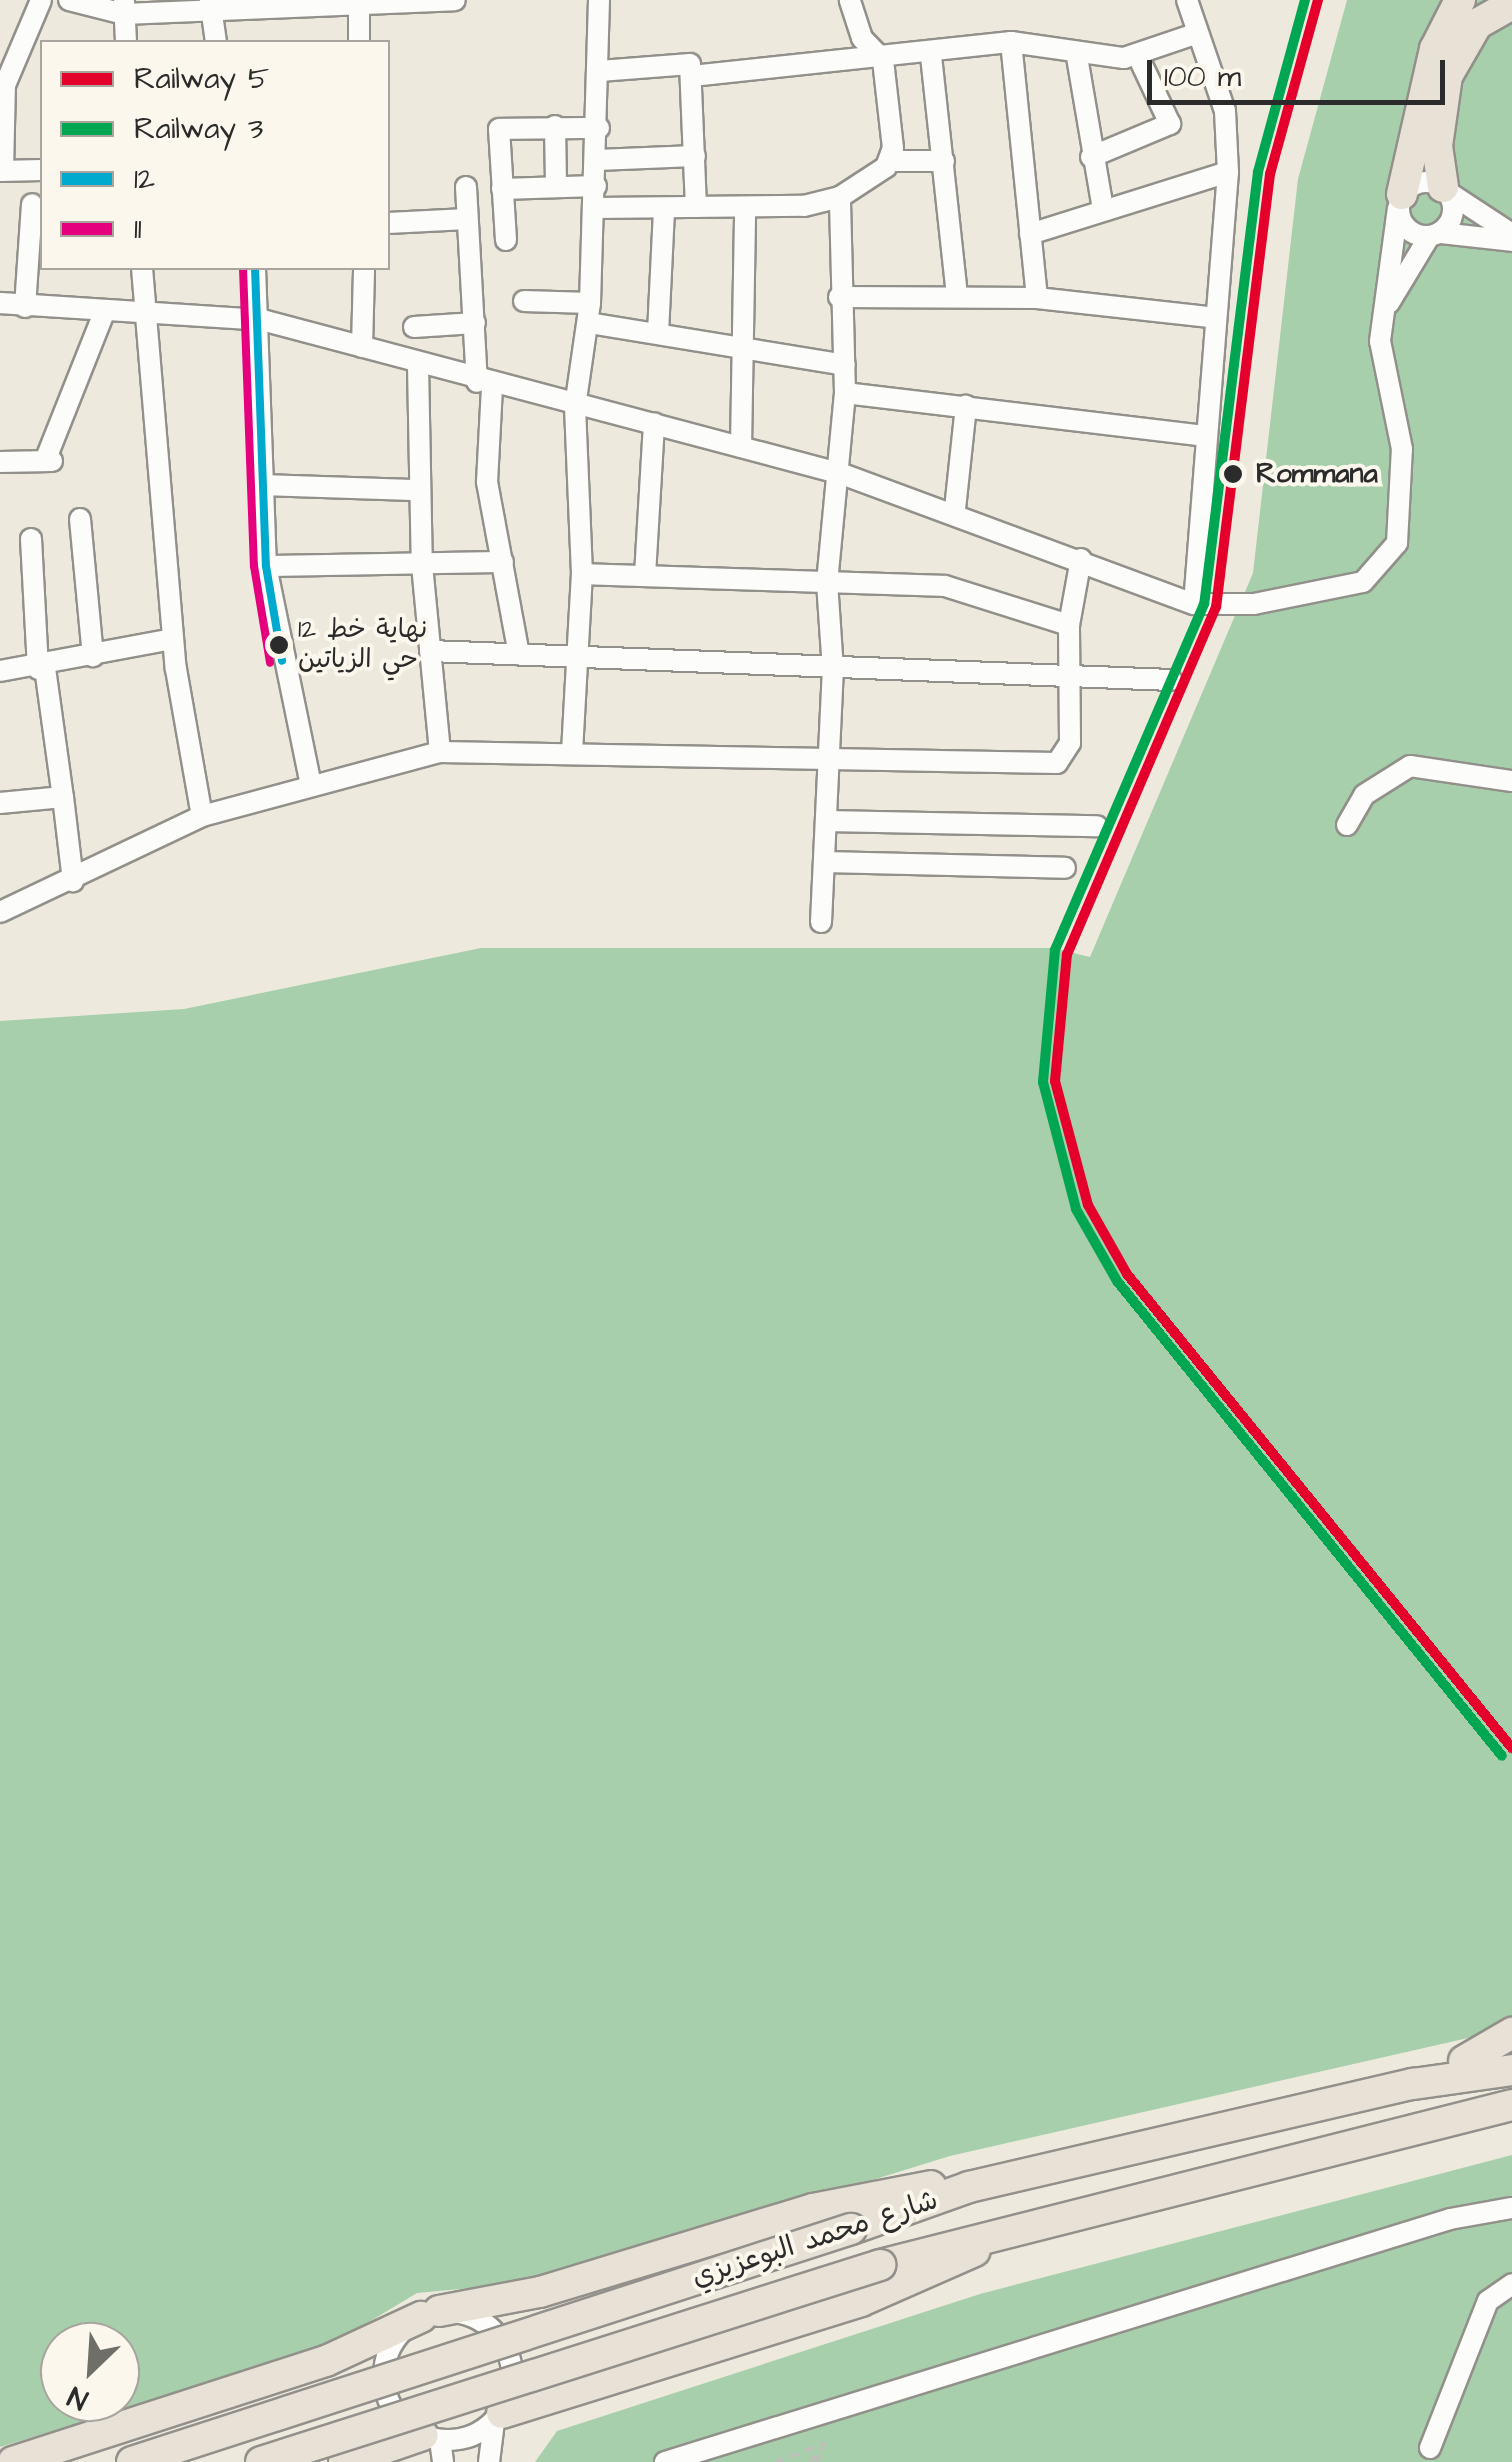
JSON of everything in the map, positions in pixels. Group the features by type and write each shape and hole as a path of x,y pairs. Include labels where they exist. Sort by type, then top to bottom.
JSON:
{"highway":[{"path":"1400,201 1435,48 1460,0"},
{"path":"1445,190 1439,110 1458,46 1512,4"},
{"path":"1413,2084 1512,2033"},
{"path":"1464,2061 1512,2047"},
{"name":"شارع محمد البوعزيزي","path":"132,2462 969,2188 1413,2084 1512,2070"},
{"name":"شارع محمد البوعزيزي","path":"261,2462 880,2264 1512,2105"},
{"path":"1436,2124 1512,2124"},
{"path":"13,2462 326,2361 430,2314 540,2292 814,2208 923,2186 969,2188"},
{"path":"498,2417 935,2275 995,2237"},
{"path":"344,2462 432,2438"}],"street":[{"path":"40,170 2,171 3,84 41,0"},
{"path":"68,0 124,7 455,0"},
{"path":"572,752 582,574 575,407 590,313 599,128 599,0"},
{"path":"850,0 862,38 884,60 892,161"},
{"path":"1187,0 1195,34 1225,112 1228,172 1210,318 1194,604"},
{"path":"210,4 216,40"},
{"path":"359,4 359,40"},
{"path":"124,7 126,40"},
{"path":"692,76 930,56 1011,42 1077,56 1138,56 1195,34"},
{"path":"1011,42 1038,298"},
{"path":"930,56 957,297"},
{"path":"1077,56 1091,157 1103,209"},
{"path":"1091,157 1170,124 1138,56"},
{"path":"600,71 686,62 692,76 696,207"},
{"path":"555,126 556,186"},
{"path":"506,240 499,129 599,128"},
{"path":"597,160 695,156"},
{"path":"596,208 746,206 840,198 892,161 944,161"},
{"path":"1030,234 1228,172"},
{"path":"0,304 103,315 262,320 484,384 654,423 842,474 955,509 1194,604 1342,590 1382,567 1405,498 1382,366 1383,313 1400,201 1422,181 1445,190 1512,237"},
{"path":"390,223 467,216 503,199 556,186 596,186"},
{"path":"466,187 475,323 484,384 487,482 519,654"},
{"path":"1383,313 1435,235 1453,215 1445,190"},
{"path":"820,922 832,670 827,583 842,474 845,392 839,297 840,198"},
{"path":"1400,201 1412,233 1512,237"},
{"path":"25,307 37,244 32,204"},
{"path":"741,447 746,206"},
{"path":"658,333 664,209"},
{"path":"142,270 172,639 202,816"},
{"path":"256,270 262,320 266,566 310,781"},
{"path":"362,347 364,270"},
{"path":"839,297 1038,298 1210,318"},
{"path":"524,301 590,313 744,352 845,365"},
{"path":"0,462 49,461 103,315"},
{"path":"414,327 475,323"},
{"path":"418,365 422,565 440,752"},
{"path":"845,392 1204,436"},
{"path":"955,509 966,406"},
{"path":"645,575 654,423"},
{"path":"264,484 418,490"},
{"path":"80,519 93,656"},
{"path":"31,539 41,669 73,881"},
{"path":"0,912 73,881 202,816 310,781 440,752 1064,760 1069,625 1081,559"},
{"path":"266,566 502,562"},
{"path":"582,574 945,586 1069,625"},
{"path":"0,671 41,669 172,639"},
{"path":"430,651 832,670 1068,670 1171,680"},
{"path":"1348,825 1364,795 1410,766 1512,780"},
{"path":"0,803 63,797"},
{"path":"826,820 1097,826"},
{"path":"825,862 1065,868"},
{"path":"666,2462 1413,2230 1512,2208"},
{"path":"1430,2448 1488,2300 1512,2284"},
{"path":"443,2462 432,2438 392,2407 384,2366 430,2314 461,2312 497,2333 513,2372 489,2462"},
{"path":"432,2438 498,2417"}],"path":[{"path":"776,2462 826,2444"},
{"path":"810,2462 826,2444"},
{"path":"817,2462 826,2444"}],"green space":[{"path":"1347,0 1512,0 1512,2028 950,2156 547,2281 417,2293 319,2352 140,2405 140,2322 40,2322 40,2422 84,2422 0,2447 0,1021 184,1009 481,948 1053,948 1090,957 1253,573 1298,179"},
{"path":"1512,2155 1512,2462 535,2462 557,2431 980,2294"}],"rail line":[{"name":"3","path":"1305,0 1258,172 1204,604 1055,950 1043,1082 1076,1209 1117,1281 1502,1756"},
{"name":"5","path":"1318,0 1270,174 1216,607 1067,954 1055,1081 1088,1205 1127,1274 1512,1748"}],"transit line":[{"name":"11","path":"243,270 254,566 270,663"},
{"name":"12","path":"255,270 266,566 282,661"}],"place":[{"name":"Rommana","path":"1233,474"},
{"name":"نهاية خط 12 حي الزياتين","path":"279,645"}]}
